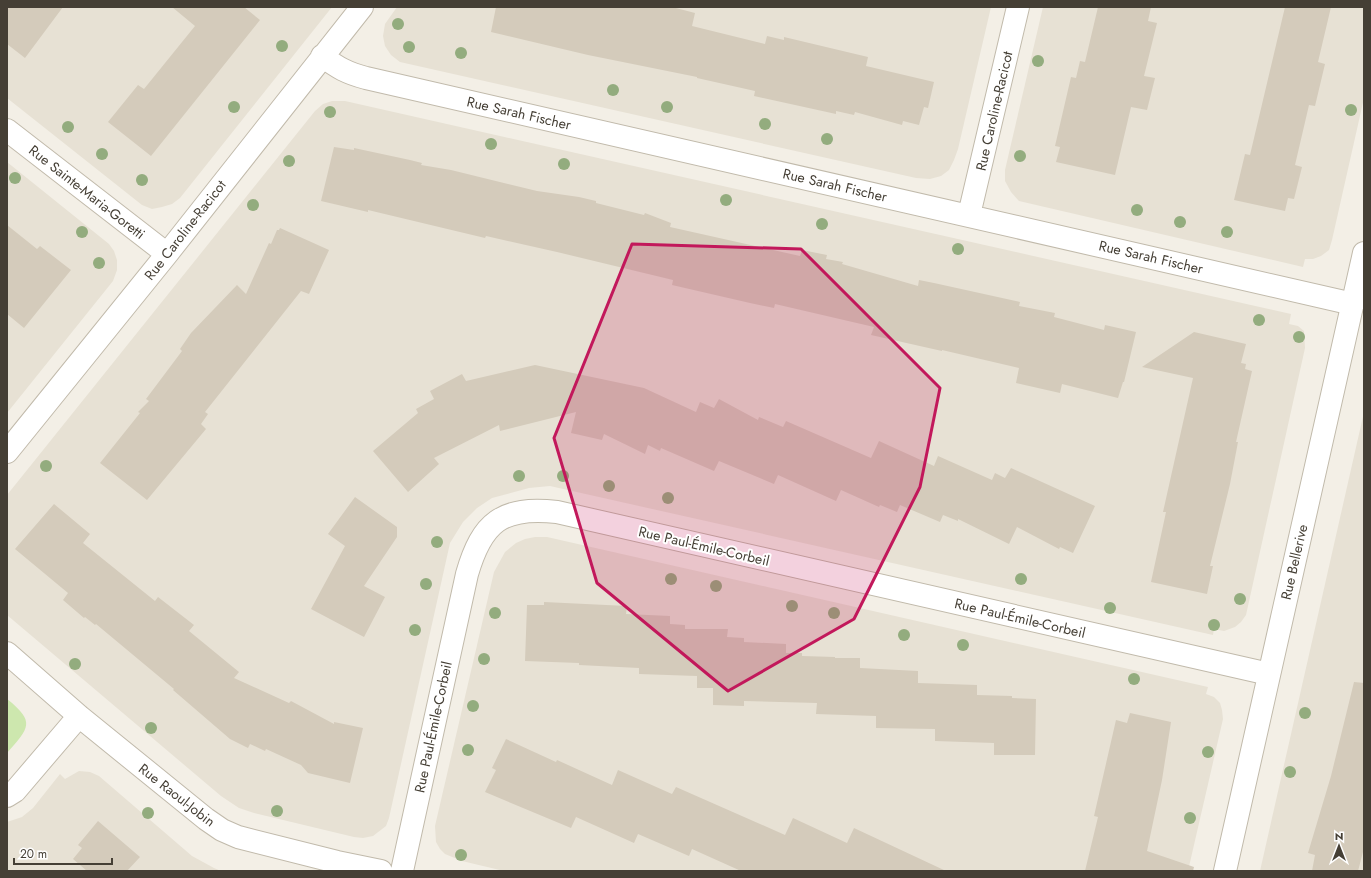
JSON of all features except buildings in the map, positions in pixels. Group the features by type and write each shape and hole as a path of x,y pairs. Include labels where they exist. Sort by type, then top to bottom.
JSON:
{"street":[{"name":"Rue Caroline-Racicot","path":"7,452 167,254 362,7"},
{"name":"Rue Caroline-Racicot","path":"968,215 1018,7"},
{"name":"Rue Sarah Fischer","path":"322,56 335,66 350,74 366,78 1353,304"},
{"name":"Rue Sainte-Maria-Goretti","path":"7,130 167,254"},
{"name":"Rue Bellerive","path":"1225,871 1364,253"},
{"name":"Rue Paul-Émile-Corbeil","path":"402,871 472,556 481,538 492,525 503,517 516,513 536,510 557,512 1269,674"},
{"name":"Rue Raoul-Jobin","path":"7,653 79,716 206,819 222,830 238,837 256,842 381,871"},
{"path":"7,796 15,791 79,716"}],"highlighted area":[{"path":"632,244 801,249 940,388 920,487 854,619 728,691 597,583 554,438"}],"shaded area":[{"path":"7,7 332,7 180,198 172,204 152,209 142,205 7,98"},
{"path":"397,7 991,7 958,149 949,170 941,176 930,179 916,178 400,62 391,55 385,46 383,36 385,24"},
{"path":"1043,7 1364,7 1364,98 1329,250 1321,256 1313,259 1305,259 1303,267 1019,201 1011,192 1005,181 1005,170"},
{"path":"332,101 345,101 1291,314 1289,324 1298,326 1304,331 1305,348 1246,615 1235,627 1224,631 1214,629 1213,635 550,486 529,488 492,498 477,508 463,522 450,543 386,826 373,836 363,838 354,837 239,808 221,796 7,615 7,495 315,111 323,104"},
{"path":"7,162 109,244 114,251 117,260 117,270 113,281 7,413"},
{"path":"1364,412 1364,871 1260,871"},
{"path":"535,537 547,537 1208,687 1206,694 1214,697 1220,703 1223,719 1188,871 504,871 462,861 445,854 436,842 435,826 494,572 505,552 516,543"},
{"path":"79,771 90,772 99,776 192,856 221,871 7,871 7,822 22,817 33,808 60,774 65,779"}],"green space":[{"path":"7,699 22,714 26,720 26,725 20,737 7,753"}]}
